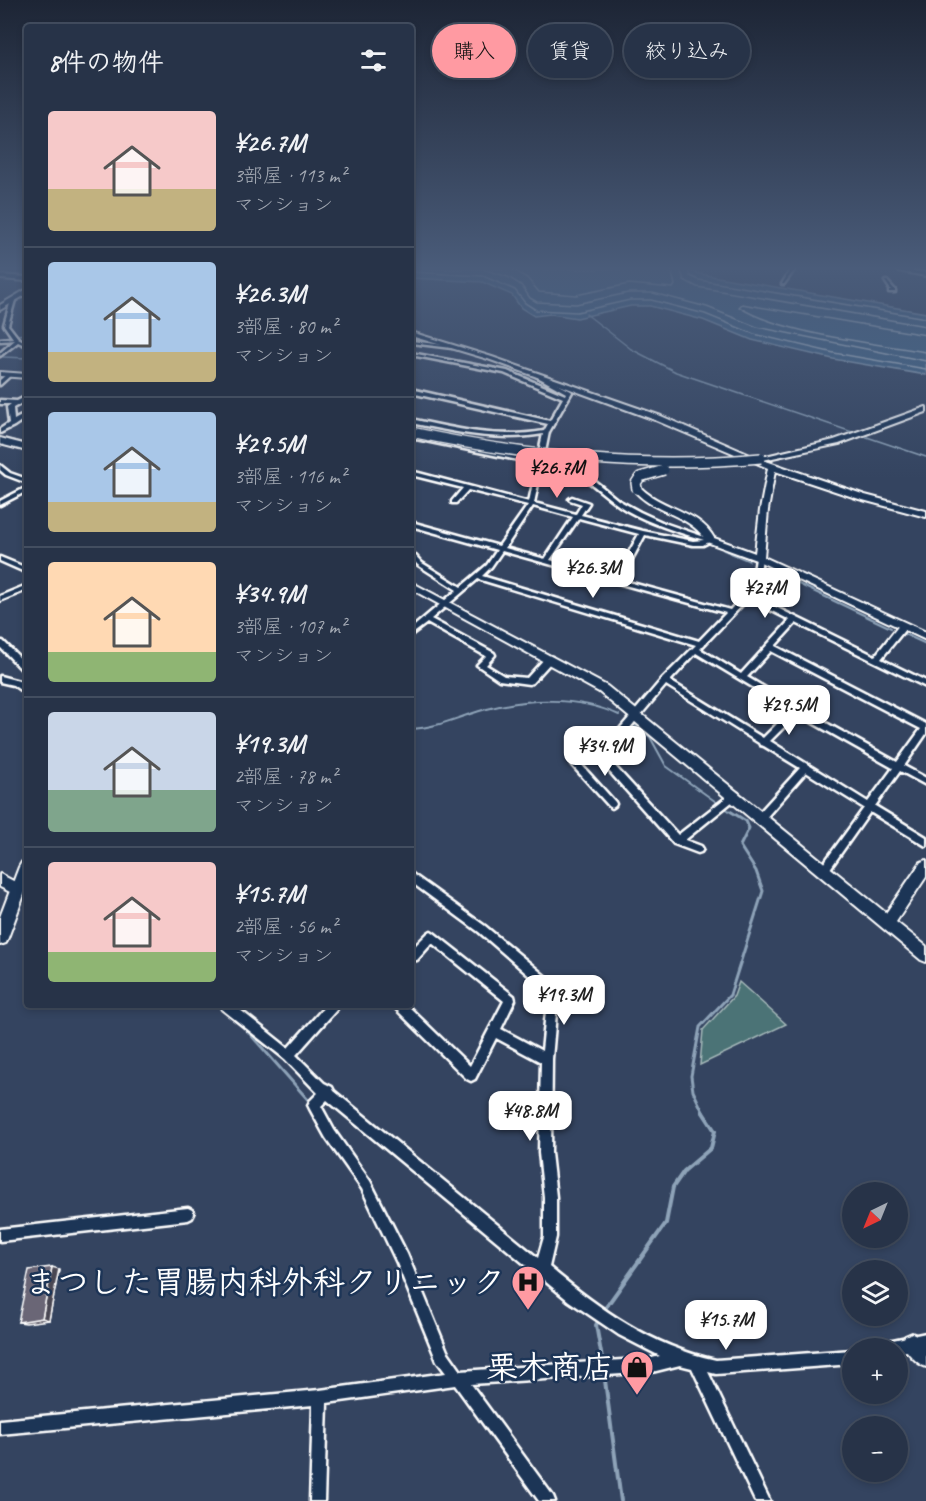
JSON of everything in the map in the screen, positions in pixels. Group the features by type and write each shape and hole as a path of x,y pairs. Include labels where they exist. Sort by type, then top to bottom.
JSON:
{"main road":[{"path":"427,339 538,375 658,418 694,436 772,467 862,497 926,514"},
{"path":"0,374 24,376"},
{"path":"926,409 836,441 722,465 649,472 637,480 637,489 650,501 705,528 710,540 759,558 926,636"},
{"path":"414,435 512,452 589,461 676,464 761,458"},
{"path":"0,441 24,447"},
{"path":"759,558 764,510 772,467"},
{"path":"414,587 603,689 735,795 926,955"},
{"path":"887,923 926,866"},
{"path":"0,880 23,892 0,938"},
{"path":"919,1341 926,1357"}],"street":[{"path":"0,340 17,340 24,344"},
{"path":"0,355 17,340"},
{"path":"414,342 452,347"},
{"path":"414,355 505,372 565,397"},
{"path":"0,383 9,375"},
{"path":"414,631 478,577 502,549 531,505 546,432 568,392 538,375"},
{"path":"414,392 551,423"},
{"path":"15,423 10,407 24,400"},
{"path":"0,402 17,403"},
{"path":"0,431 24,417"},
{"path":"414,422 499,438 546,432"},
{"path":"414,435 581,473 626,507 665,525 710,540"},
{"path":"0,467 8,474 24,480"},
{"path":"414,474 643,533 693,543 710,540"},
{"path":"454,502 466,488"},
{"path":"0,503 24,491"},
{"path":"546,562 586,503 572,499"},
{"path":"414,525 730,612"},
{"path":"617,581 643,533"},
{"path":"414,557 420,564 461,590"},
{"path":"612,804 574,762 576,757 615,740 638,716 665,681 747,596 755,585 759,558"},
{"path":"0,559 24,570"},
{"path":"478,577 699,647 742,678 926,782"},
{"path":"0,599 24,588"},
{"path":"747,596 926,684"},
{"path":"427,620 491,655 481,665 502,678 529,681 549,659"},
{"path":"742,678 795,620"},
{"path":"876,659 903,626"},
{"path":"0,644 24,667"},
{"path":"770,647 926,728 824,870"},
{"path":"0,679 16,683 24,690"},
{"path":"665,681 804,769 869,805 873,810 926,842"},
{"path":"763,743 796,710"},
{"path":"594,749 677,842 698,849"},
{"path":"761,817 804,769"},
{"path":"677,842 735,795"},
{"path":"414,879 482,929 553,990 546,1059 545,1153 550,1227 542,1268"},
{"path":"403,1008 471,1074 510,1000 431,936 414,955"},
{"path":"230,1008 289,1055 320,1087 328,1091 381,1138 602,1316 678,1359 697,1364 716,1367 842,1358"},
{"path":"289,1055 330,1008"},
{"path":"495,1032 546,1059"},
{"path":"328,1091 314,1105 330,1134 366,1185 402,1259 442,1356 548,1501"},
{"path":"0,1235 188,1214"},
{"path":"0,1427 320,1396 458,1378 652,1365 678,1359"},
{"path":"697,1364 763,1501"},
{"path":"316,1501 320,1396"}],"green space":[{"path":"739,982 786,1024 700,1065 703,1030 734,996"}],"water":[{"path":"750,339 926,339 926,375 833,359"}],"building":[{"path":"52,1267 42,1318 18,1322 29,1270"}],"waterway":[{"path":"618,339 631,349 676,372 855,433"},
{"path":"414,353 495,367 525,376 563,394"},
{"path":"3,357 24,358"},
{"path":"16,406 13,407 16,421 24,427"},
{"path":"861,435 926,457"},
{"path":"723,550 749,561"},
{"path":"770,571 795,583"},
{"path":"792,581 891,628"},
{"path":"904,634 926,644"},
{"path":"414,729 499,706 534,701 569,702 619,715"},
{"path":"635,726 650,737 666,766 719,804"},
{"path":"723,807 733,813"},
{"path":"703,1112 693,1091 691,1076 700,1027 730,995 763,891 756,871 740,846 749,828 746,821 730,811"},
{"path":"243,1026 310,1102"},
{"path":"604,1310 666,1223 673,1187 684,1171 711,1148 715,1131 702,1111"},
{"path":"599,1320 596,1325 603,1364"},
{"path":"604,1373 621,1501"}],"place":[{"name":"まつした胃腸内科外科クリニック","path":"528,1311"},
{"name":"栗木商店","path":"637,1396"}]}
